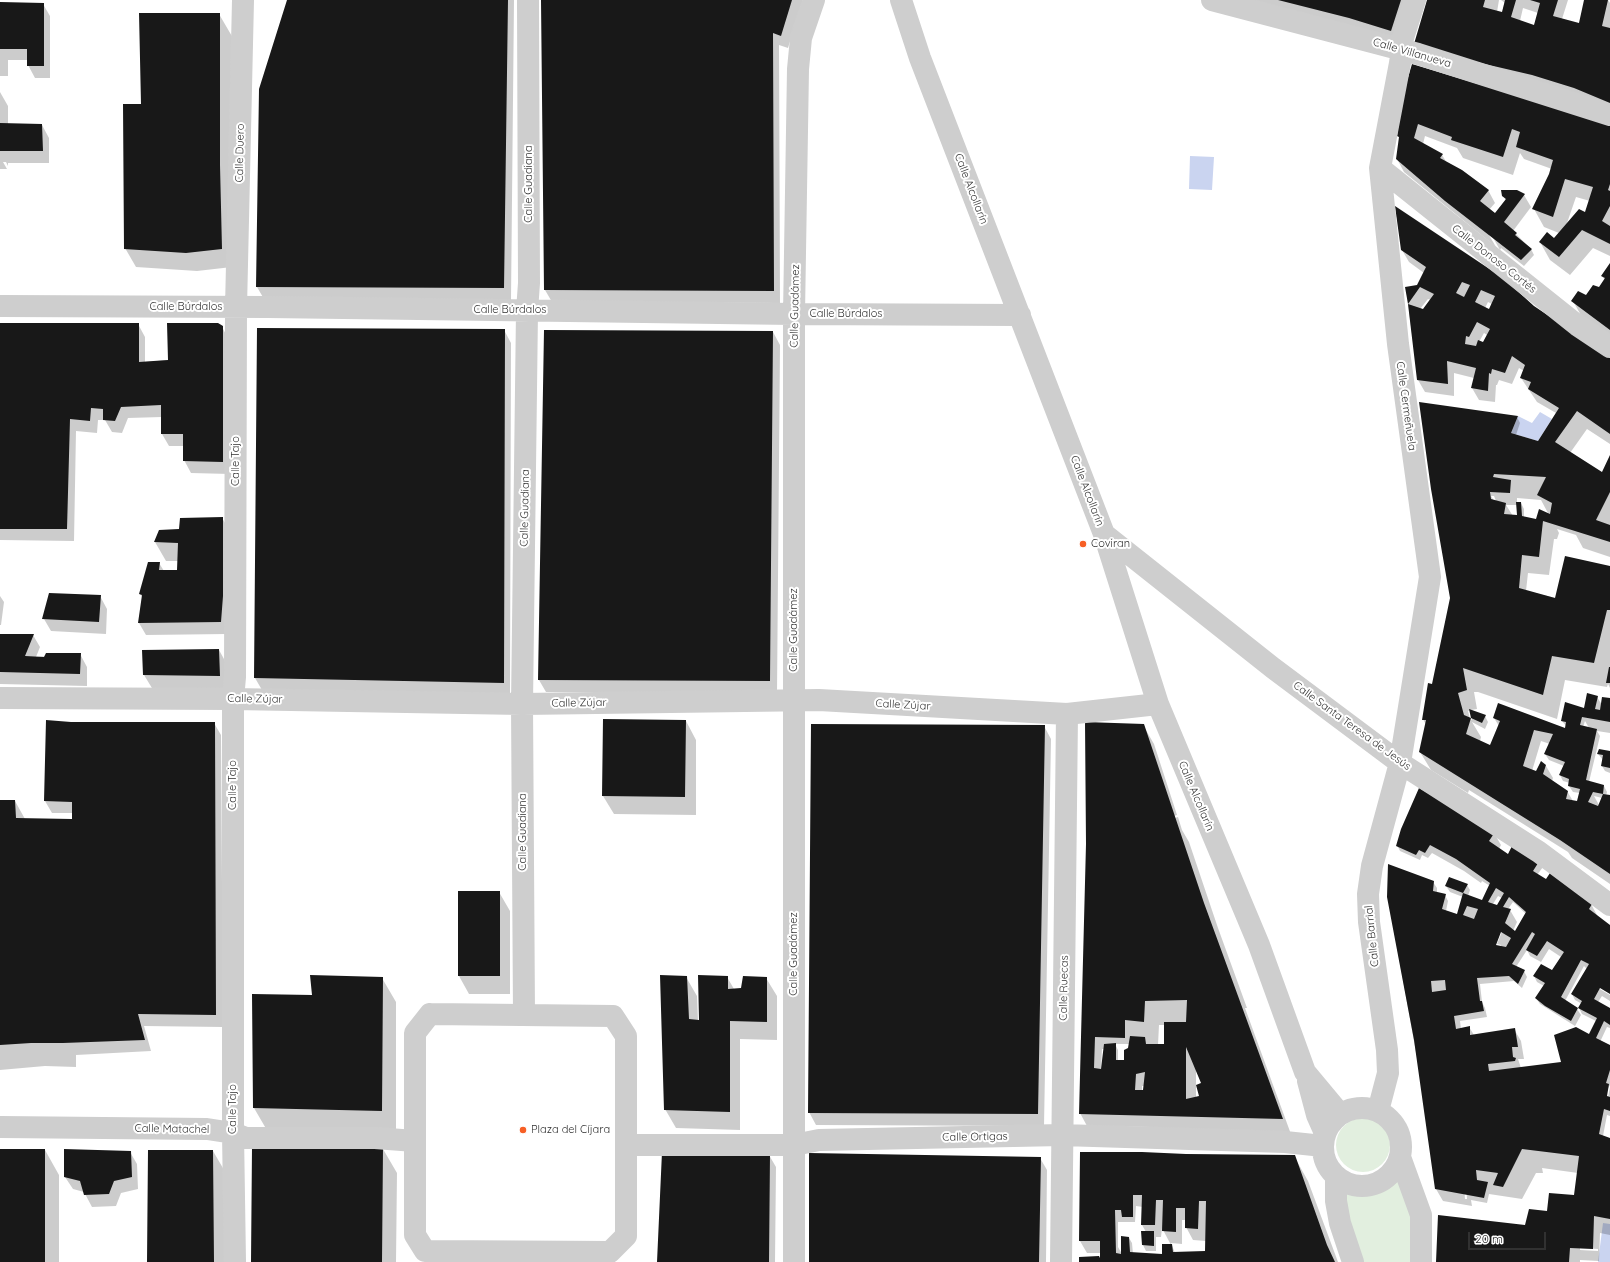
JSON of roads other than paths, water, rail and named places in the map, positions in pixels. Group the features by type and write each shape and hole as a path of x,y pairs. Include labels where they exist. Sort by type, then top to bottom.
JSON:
{"street":[{"name":"Calle Guadiana","path":"524,1015 522,704 527,310 529,283 528,0"},
{"name":"Calle Guadámez","path":"794,1262 794,314 798,69 801,38 814,0"},
{"name":"Calle Alcollarín","path":"901,0 920,58 1104,534 1158,704 1259,945 1305,1072 1324,1140"},
{"name":"Calle Villanueva","path":"1212,0 1401,49 1610,115"},
{"name":"Calle Cermeñuela","path":"1400,763 1430,577 1398,344 1380,168 1400,64 1401,49 1415,0"},
{"name":"Calle Duero","path":"236,308 244,1"},
{"name":"Calle Donoso Cortés","path":"1380,168 1577,325 1610,347"},
{"name":"Calle Búrdalos","path":"0,306 527,310 794,314 1020,314"},
{"name":"Calle Tajo","path":"235,1262 233,1133 233,699 235,677 236,308"},
{"name":"Calle Santa Teresa de Jesús","path":"1104,534 1273,668 1400,763 1539,852 1610,905"},
{"name":"Calle Zújar","path":"0,698 233,699 522,704 819,700 1067,714 1158,704"},
{"name":"Calle Ruecas","path":"1061,1262 1067,714"},
{"name":"Calle Barrial","path":"1378,1111 1388,1073 1387,1050 1369,922 1368,894 1372,866 1400,763"},
{"path":"430,1014 524,1015 613,1016 626,1036 626,1236 610,1252 519,1257 425,1251 415,1235 415,1033 430,1014"},
{"name":"Calle Alcollarín","path":"1305,1072 1340,1114"},
{"path":"1358,1107 1378,1111 1388,1116 1400,1135 1402,1146 1400,1157 1395,1169 1386,1179 1374,1184 1361,1186 1348,1184 1336,1176 1329,1168 1324,1157 1324,1140 1332,1121 1340,1114 1358,1107"},
{"name":"Calle Matachel","path":"0,1127 207,1129 233,1133 246,1138 375,1138 414,1141"},
{"name":"Calle Ortigas","path":"627,1145 794,1145 819,1140 1062,1136 1285,1142 1324,1140"},
{"path":"1400,1157 1421,1215 1421,1262"},
{"path":"1336,1176 1336,1201 1340,1223 1354,1262"}],"water":[{"path":"1190,156 1214,157 1212,190 1189,189"},
{"path":"1540,412 1552,419 1538,441 1511,433 1518,416 1532,423"},
{"path":"1603,1223 1610,1224 1610,1262 1598,1262"}],"place":[{"name":"Coviran","path":"1083,544"},
{"name":"Plaza del Cíjara","path":"523,1130"}]}
